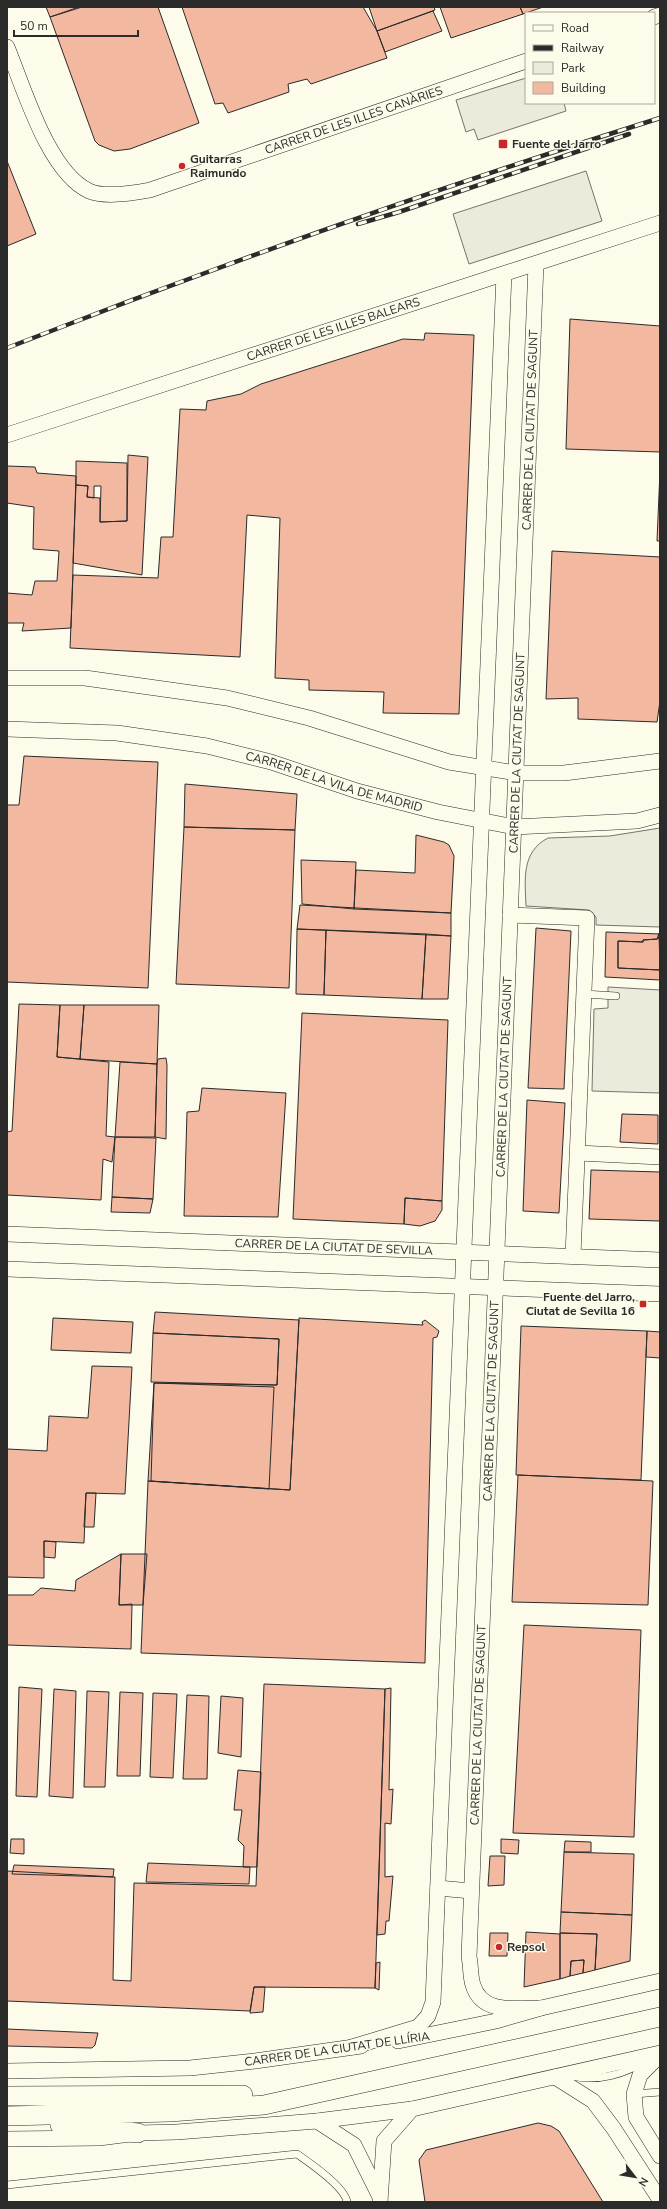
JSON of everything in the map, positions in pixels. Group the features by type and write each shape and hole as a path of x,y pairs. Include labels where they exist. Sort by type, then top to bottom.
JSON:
{"street":[{"name":"CARRER DE LES ILLES CANÀRIES","path":"7,47 47,144 66,173 90,191 120,195 150,190 525,61"},
{"name":"CARRER DE LES ILLES BALEARS","path":"7,435 660,224"},
{"name":"CARRER DE LA CIUTAT DE SAGUNT","path":"536,264 471,1891 470,1956 473,1985 481,2000 499,2009 541,2008"},
{"path":"352,2047 418,2027 428,2016 433,2002 504,274"},
{"path":"7,678 85,678 227,698 310,718 449,762 516,773 564,773 660,760"},
{"name":"CARRER DE LA VILA DE MADRID","path":"7,729 117,733 207,746 271,762 357,791 481,822 514,826 637,821 660,815"},
{"path":"510,915 588,918 573,1256"},
{"path":"578,1153 660,1157"},
{"name":"CARRER DE LA CIUTAT DE SEVILLA","path":"7,1234 660,1260"},
{"path":"7,1269 660,1294"},
{"path":"438,1888 471,1891"},
{"name":"CARRER DE LA CIUTAT DE LLÍRIA","path":"7,2070 190,2068 255,2061 430,2036 496,2021 541,2008 660,1981"},
{"path":"7,2116 170,2112 264,2105 660,2017"},
{"path":"7,2139 99,2138 138,2133 177,2132 317,2121 412,2109 657,2054"},
{"path":"657,2054 640,2075 634,2094 636,2117 660,2156"},
{"path":"561,2076 593,2101 614,2129 660,2200"},
{"path":"7,2096 259,2094 336,2090"},
{"path":"379,2198 384,2141 412,2109"},
{"path":"614,2129 636,2117"},
{"path":"317,2121 354,2145 379,2198"},
{"path":"7,2124 66,2126 138,2133"}],"lane":[{"path":"584,994 616,996"},
{"path":"634,2094 660,2092"},
{"path":"7,2185 297,2154 346,2196 347,2202"}],"green space":[{"path":"660,828 660,927 596,925 596,917 589,910 526,906 526,868 533,851 539,844 548,838 610,836"}],"shaded area":[{"path":"525,78 525,104 564,104 566,111 478,140 474,129 466,132 456,100"},
{"path":"586,171 602,221 469,264 453,214"},
{"path":"608,987 660,990 660,1093 592,1091 594,1009 608,1008"}],"building":[{"path":"46,7 79,7 50,17"},
{"path":"82,7 158,7 199,123 130,149 114,151 99,145 95,141 50,17"},
{"path":"182,7 363,7 377,31 387,58 311,84 307,79 288,84 289,92 228,113 223,103 215,104"},
{"path":"369,7 434,7 435,10 377,31"},
{"path":"440,7 520,7 523,14 451,38"},
{"path":"520,7 543,7 525,12 523,14"},
{"path":"433,11 442,31 385,52 377,31"},
{"path":"7,161 36,234 7,246"},
{"path":"570,319 660,326 660,452 566,449"},
{"path":"425,333 474,335 459,714 383,713 384,692 309,690 309,680 275,678 280,518 247,515 240,657 70,648 73,575 158,578 161,537 173,537 180,409 206,410 207,401 241,394 261,384 403,339 424,340"},
{"path":"128,455 148,457 142,575 73,563 76,485 88,486 87,497 100,498 100,522 127,521"},
{"path":"76,461 127,463 127,521 100,522 101,486 94,486 94,498 87,497 88,486 76,485"},
{"path":"7,466 35,467 37,473 76,476 71,628 22,631 24,623 7,623 7,593 32,595 35,581 57,581 59,551 33,549 34,507 7,503"},
{"path":"660,471 660,541 657,541"},
{"path":"552,551 660,557 660,701 657,722 578,719 578,698 546,699"},
{"path":"24,756 158,762 148,988 7,982 7,805 19,805"},
{"path":"185,784 297,794 295,830 184,827"},
{"path":"184,827 295,830 289,988 176,984"},
{"path":"416,835 444,842 449,845 454,856 451,913 354,909 356,870 415,873"},
{"path":"301,860 356,862 354,909 302,904"},
{"path":"300,905 451,913 451,936 297,929"},
{"path":"536,928 571,931 564,1089 528,1088"},
{"path":"297,929 326,930 324,995 296,994"},
{"path":"326,930 426,934 422,999 324,995"},
{"path":"606,932 660,934 658,939 643,940 643,942 618,941 618,968 660,970 660,980 605,977"},
{"path":"659,933 660,970 618,968 618,941 643,942 643,940 657,939"},
{"path":"426,934 451,936 448,999 422,999"},
{"path":"19,1004 60,1005 57,1057 109,1062 106,1136 115,1137 112,1162 103,1159 101,1200 7,1195 7,1132 12,1131"},
{"path":"60,1005 84,1005 80,1059 57,1057"},
{"path":"84,1005 159,1005 157,1064 80,1059"},
{"path":"302,1013 448,1020 442,1201 405,1198 404,1224 293,1219"},
{"path":"166,1058 166,1139 155,1137 157,1064 158,1059"},
{"path":"120,1062 157,1064 155,1137 115,1137"},
{"path":"202,1088 286,1093 278,1217 184,1216 187,1112 199,1111"},
{"path":"527,1100 565,1103 559,1213 523,1211"},
{"path":"622,1114 658,1115 658,1144 620,1142"},
{"path":"115,1137 156,1138 153,1199 112,1197"},
{"path":"591,1170 660,1172 660,1221 589,1219"},
{"path":"112,1197 153,1199 150,1213 111,1212"},
{"path":"405,1198 442,1201 442,1210 435,1221 420,1226 404,1224"},
{"path":"155,1312 299,1320 290,1490 151,1481 154,1383 277,1385 279,1339 153,1333"},
{"path":"53,1318 133,1322 131,1353 51,1350"},
{"path":"299,1318 423,1325 422,1322 425,1320 439,1331 437,1337 433,1338 425,1663 141,1653 148,1481 290,1490"},
{"path":"521,1326 647,1331 641,1480 516,1475"},
{"path":"647,1331 660,1332 660,1358 646,1357"},
{"path":"153,1333 279,1339 277,1385 151,1382"},
{"path":"92,1366 132,1367 125,1494 86,1493 84,1543 44,1541 44,1578 7,1577 7,1449 47,1451 49,1416 88,1418"},
{"path":"154,1383 274,1387 269,1489 148,1481"},
{"path":"518,1475 653,1481 648,1605 512,1602"},
{"path":"86,1493 96,1493 94,1527 84,1527"},
{"path":"44,1541 56,1542 55,1558 44,1557"},
{"path":"121,1554 119,1605 132,1604 131,1649 7,1645 7,1595 33,1595 41,1588 75,1591 76,1580"},
{"path":"121,1554 147,1554 143,1605 119,1605"},
{"path":"524,1625 641,1630 634,1837 513,1833"},
{"path":"264,1684 385,1689 375,1988 254,1987 250,2011 7,2001 7,1871 115,1877 113,1980 131,1981 134,1883 256,1886"},
{"path":"19,1687 42,1689 37,1797 16,1796"},
{"path":"391,1688 389,1790 393,1789 391,1824 385,1823 385,1877 393,1876 389,1921 386,1921 385,1934 377,1935 385,1689"},
{"path":"54,1689 76,1691 73,1798 49,1796"},
{"path":"87,1691 109,1692 105,1787 84,1787"},
{"path":"120,1692 143,1693 140,1776 117,1776"},
{"path":"153,1693 177,1694 173,1778 150,1777"},
{"path":"187,1695 209,1696 207,1779 183,1779"},
{"path":"221,1696 243,1698 241,1757 218,1753"},
{"path":"238,1770 261,1772 257,1867 243,1867 244,1846 238,1840 242,1810 234,1810"},
{"path":"11,1839 24,1839 24,1854 10,1853"},
{"path":"501,1839 519,1840 518,1854 501,1853"},
{"path":"565,1841 591,1842 591,1852 564,1852"},
{"path":"564,1852 634,1854 632,1915 561,1912"},
{"path":"490,1856 505,1856 504,1885 488,1886"},
{"path":"148,1863 250,1867 249,1884 146,1882"},
{"path":"14,1865 114,1869 113,1877 12,1874"},
{"path":"561,1912 632,1915 630,1961 595,1970 597,1934 560,1933"},
{"path":"526,1932 560,1934 560,1979 524,1987"},
{"path":"490,1933 508,1933 507,1956 489,1956"},
{"path":"560,1933 597,1934 595,1970 583,1973 584,1960 571,1961 570,1976 560,1979"},
{"path":"584,1960 583,1973 570,1976 571,1961"},
{"path":"380,1962 379,1990 375,1988 376,1963"},
{"path":"254,1987 265,1987 263,2012 250,2013"},
{"path":"7,2029 98,2033 95,2045 92,2048 7,2046"},
{"path":"538,2123 551,2126 559,2131 603,2202 425,2202 419,2160 426,2150"}],"railway":[{"path":"7,348 169,286 332,227 495,171 660,118"},
{"path":"358,224 399,212 629,134"}],"place":[{"name":"Fuente del Jarro","path":"503,144"},
{"name":"Guitarras Raimundo","path":"182,166"},
{"name":"Fuente del Jarro, Ciutat de Sevilla 16","path":"643,1304"},
{"name":"Repsol","path":"499,1947"}]}
